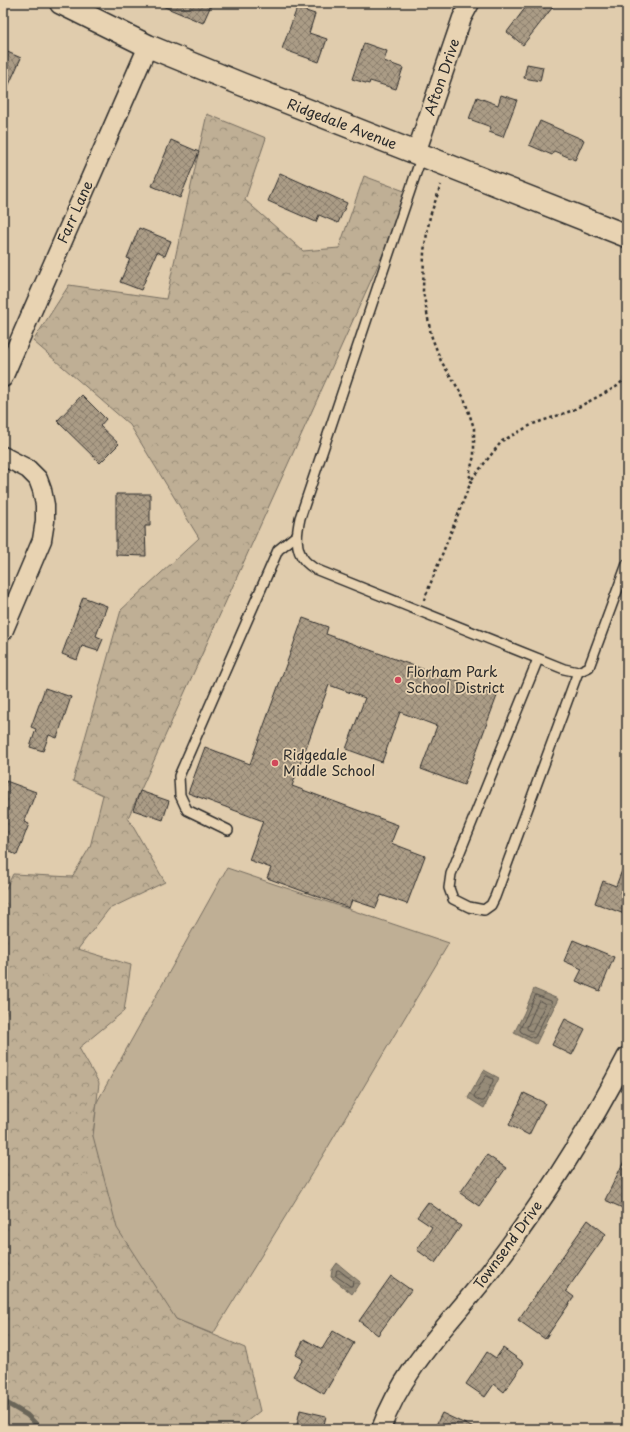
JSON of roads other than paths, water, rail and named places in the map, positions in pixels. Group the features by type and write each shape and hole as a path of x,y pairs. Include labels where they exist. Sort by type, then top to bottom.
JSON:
{"main road":[{"name":"Ridgedale Avenue","path":"61,3 148,46 240,84 627,236"}],"street":[{"name":"Afton Drive","path":"419,154 462,18 470,3"},
{"name":"Farr Lane","path":"3,378 148,46"},
{"path":"3,456 28,469 38,479 42,490 45,513 42,540 3,632"},
{"name":"Townsend Drive","path":"381,1429 397,1392 409,1373 489,1273 538,1206 582,1137 627,1056"}],"lane":[{"path":"419,154 300,518 297,535 298,549 305,561 316,569 538,659 564,669 578,672 589,667 627,564"},
{"path":"228,830 187,810 180,795 179,776 278,550 297,535"},
{"path":"538,659 451,874 449,888 453,899 469,907 484,910 491,905 495,897 578,672"}],"water":[{"path":"534,989 558,999 536,1044 514,1033"},
{"path":"484,1070 499,1078 484,1108 468,1098"},
{"path":"337,1263 360,1282 352,1294 331,1277 332,1270"}],"waterway":[{"path":"3,1401 27,1415 41,1429"}],"place":[{"name":"Florham Park School District","path":"398,680"},
{"name":"Ridgedale Middle School","path":"275,763"}]}
